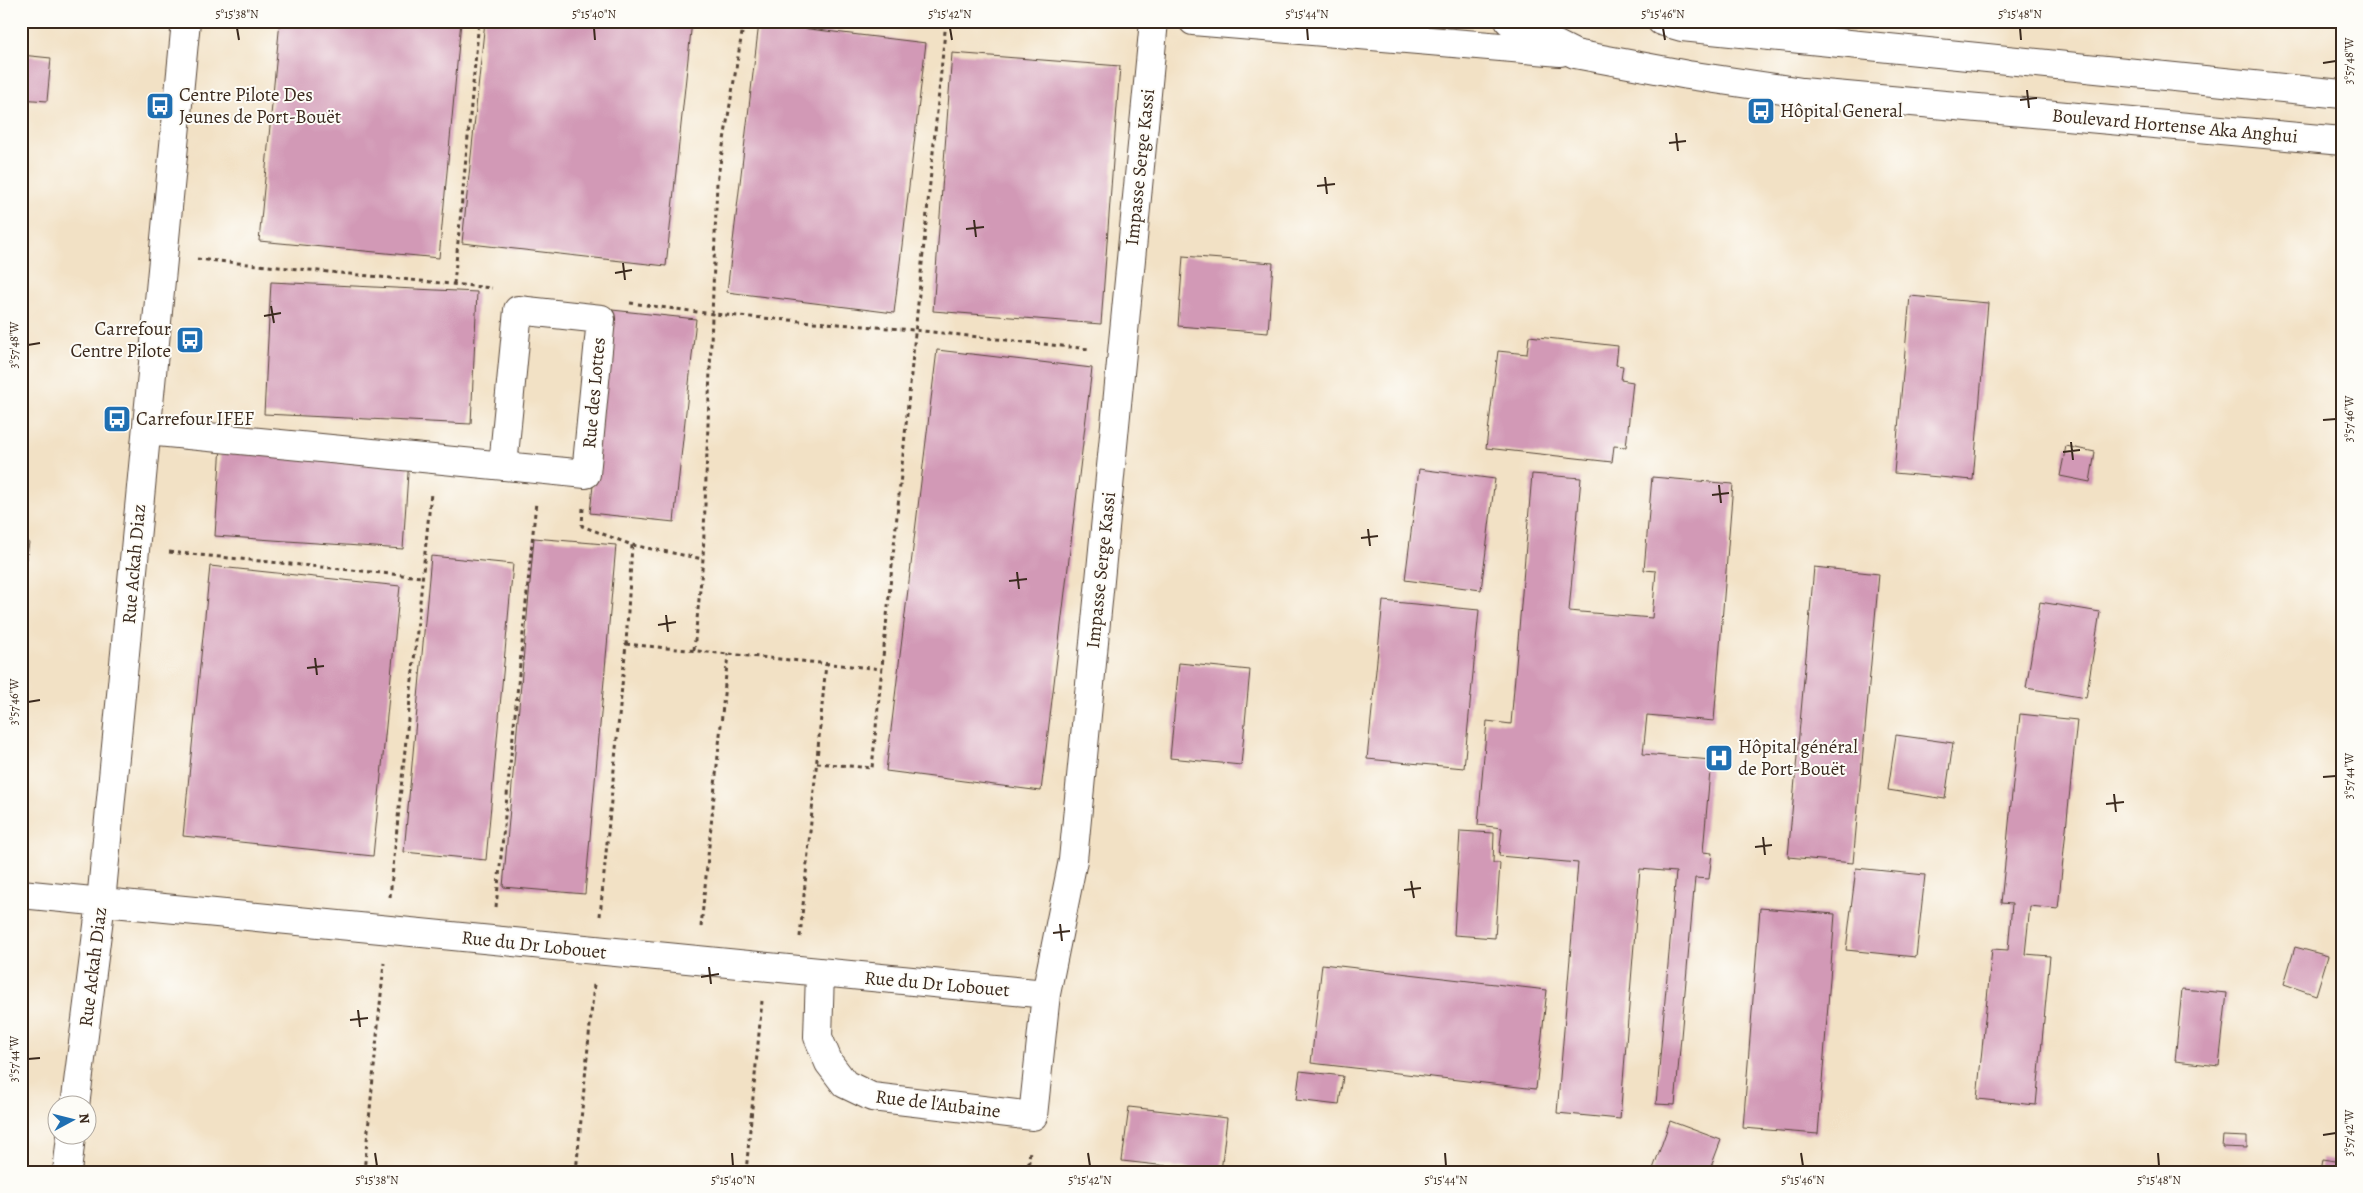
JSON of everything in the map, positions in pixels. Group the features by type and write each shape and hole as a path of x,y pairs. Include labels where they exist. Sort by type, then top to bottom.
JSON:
{"street":[{"name":"Rue Ackah Diaz","path":"76,1096 101,902 186,21"},
{"name":"Impasse Serge Kassi","path":"1033,1116 1046,994 1073,860 1154,21"},
{"path":"1193,21 1575,54"},
{"name":"Boulevard Hortense Aka Anghui","path":"1510,21 1575,54 1688,75 1802,92 2342,141"},
{"path":"1660,21 1682,27 2342,94"},
{"path":"503,466 518,310"},
{"name":"Rue des Lottes","path":"146,431 586,474 601,319 518,310"},
{"name":"Rue du Dr Lobouet","path":"21,894 1046,994"},
{"name":"Rue de l'Aubaine","path":"808,972 818,1037 829,1063 845,1084 872,1097 1033,1116"},
{"path":"67,1172 70,1146"}],"path":[{"path":"454,284 479,21"},
{"path":"694,650 703,559 717,182 744,21"},
{"path":"817,762 872,768 946,21"},
{"path":"164,256 520,291 518,310"},
{"path":"601,319 603,299 713,314 914,330 1122,353"},
{"path":"364,1172 434,459"},
{"path":"493,941 539,469"},
{"path":"586,474 582,526 632,545 703,559"},
{"path":"576,1172 626,644 632,545"},
{"path":"135,548 422,577"},
{"path":"626,644 882,669"},
{"path":"698,961 728,654"},
{"path":"808,972 817,762 826,664"},
{"path":"746,1172 766,968"}],"building":[{"path":"280,21 461,21 439,258 259,241"},
{"path":"485,21 692,21 666,266 462,243"},
{"path":"759,23 926,43 894,313 727,292"},
{"path":"952,53 1120,66 1101,324 933,311"},
{"path":"21,55 51,58 47,101 21,99"},
{"path":"1183,256 1273,263 1268,333 1178,326"},
{"path":"271,282 477,292 471,424 264,414"},
{"path":"1910,296 1988,303 1973,480 1894,473"},
{"path":"612,310 696,319 674,522 590,513"},
{"path":"1529,336 1618,346 1616,365 1623,366 1621,380 1633,382 1626,447 1614,446 1612,462 1486,448 1498,351 1527,354"},
{"path":"937,350 1092,368 1041,791 886,771"},
{"path":"221,445 409,458 403,549 215,536"},
{"path":"2066,446 2095,452 2090,482 2060,476"},
{"path":"1419,469 1495,479 1481,590 1405,580"},
{"path":"1532,474 1581,478 1569,611 1652,618 1656,571 1644,570 1652,477 1733,484 1714,721 1647,715 1643,754 1711,760 1703,852 1712,853 1709,879 1695,878 1675,1105 1656,1104 1676,872 1640,869 1620,1119 1557,1113 1578,863 1499,856 1502,828 1478,825 1487,721 1511,724"},
{"path":"534,538 616,545 585,894 503,887"},
{"path":"21,541 29,542 22,592 21,592"},
{"path":"431,556 513,564 486,860 404,852"},
{"path":"210,566 400,586 373,856 183,836"},
{"path":"1814,567 1879,574 1853,863 1788,857"},
{"path":"1383,601 1479,610 1464,768 1367,759"},
{"path":"2040,602 2100,612 2086,698 2026,688"},
{"path":"1179,663 1250,670 1241,765 1170,758"},
{"path":"2020,714 2077,720 2058,909 2030,906 2025,954 2050,956 2036,1105 1977,1099 1992,949 2008,950 2012,904 2001,903"},
{"path":"1896,735 1953,743 1945,799 1888,790"},
{"path":"1460,831 1494,833 1493,863 1500,863 1495,938 1454,935"},
{"path":"1856,868 1925,875 1916,957 1846,950"},
{"path":"1760,908 1835,914 1818,1134 1743,1128"},
{"path":"2295,947 2328,956 2316,995 2284,984"},
{"path":"1322,964 1547,990 1536,1089 1311,1063"},
{"path":"2182,989 2227,993 2219,1066 2175,1061"},
{"path":"1300,1071 1343,1076 1339,1105 1296,1100"},
{"path":"1129,1107 1227,1118 1221,1172 1122,1161"},
{"path":"1670,1121 1721,1140 1709,1172 1652,1172"},
{"path":"2223,1136 2247,1137 2247,1148 2222,1147"},
{"path":"2322,1159 2342,1162 2342,1172 2320,1172"}],"place":[{"name":"Centre Pilote Des Jeunes de Port-Bouët","path":"160,106"},
{"name":"Hôpital General","path":"1761,111"},
{"name":"Carrefour Centre Pilote","path":"190,340"},
{"name":"Carrefour IFEF","path":"117,419"},
{"name":"Hôpital général de Port-Bouët","path":"1719,758"}]}
